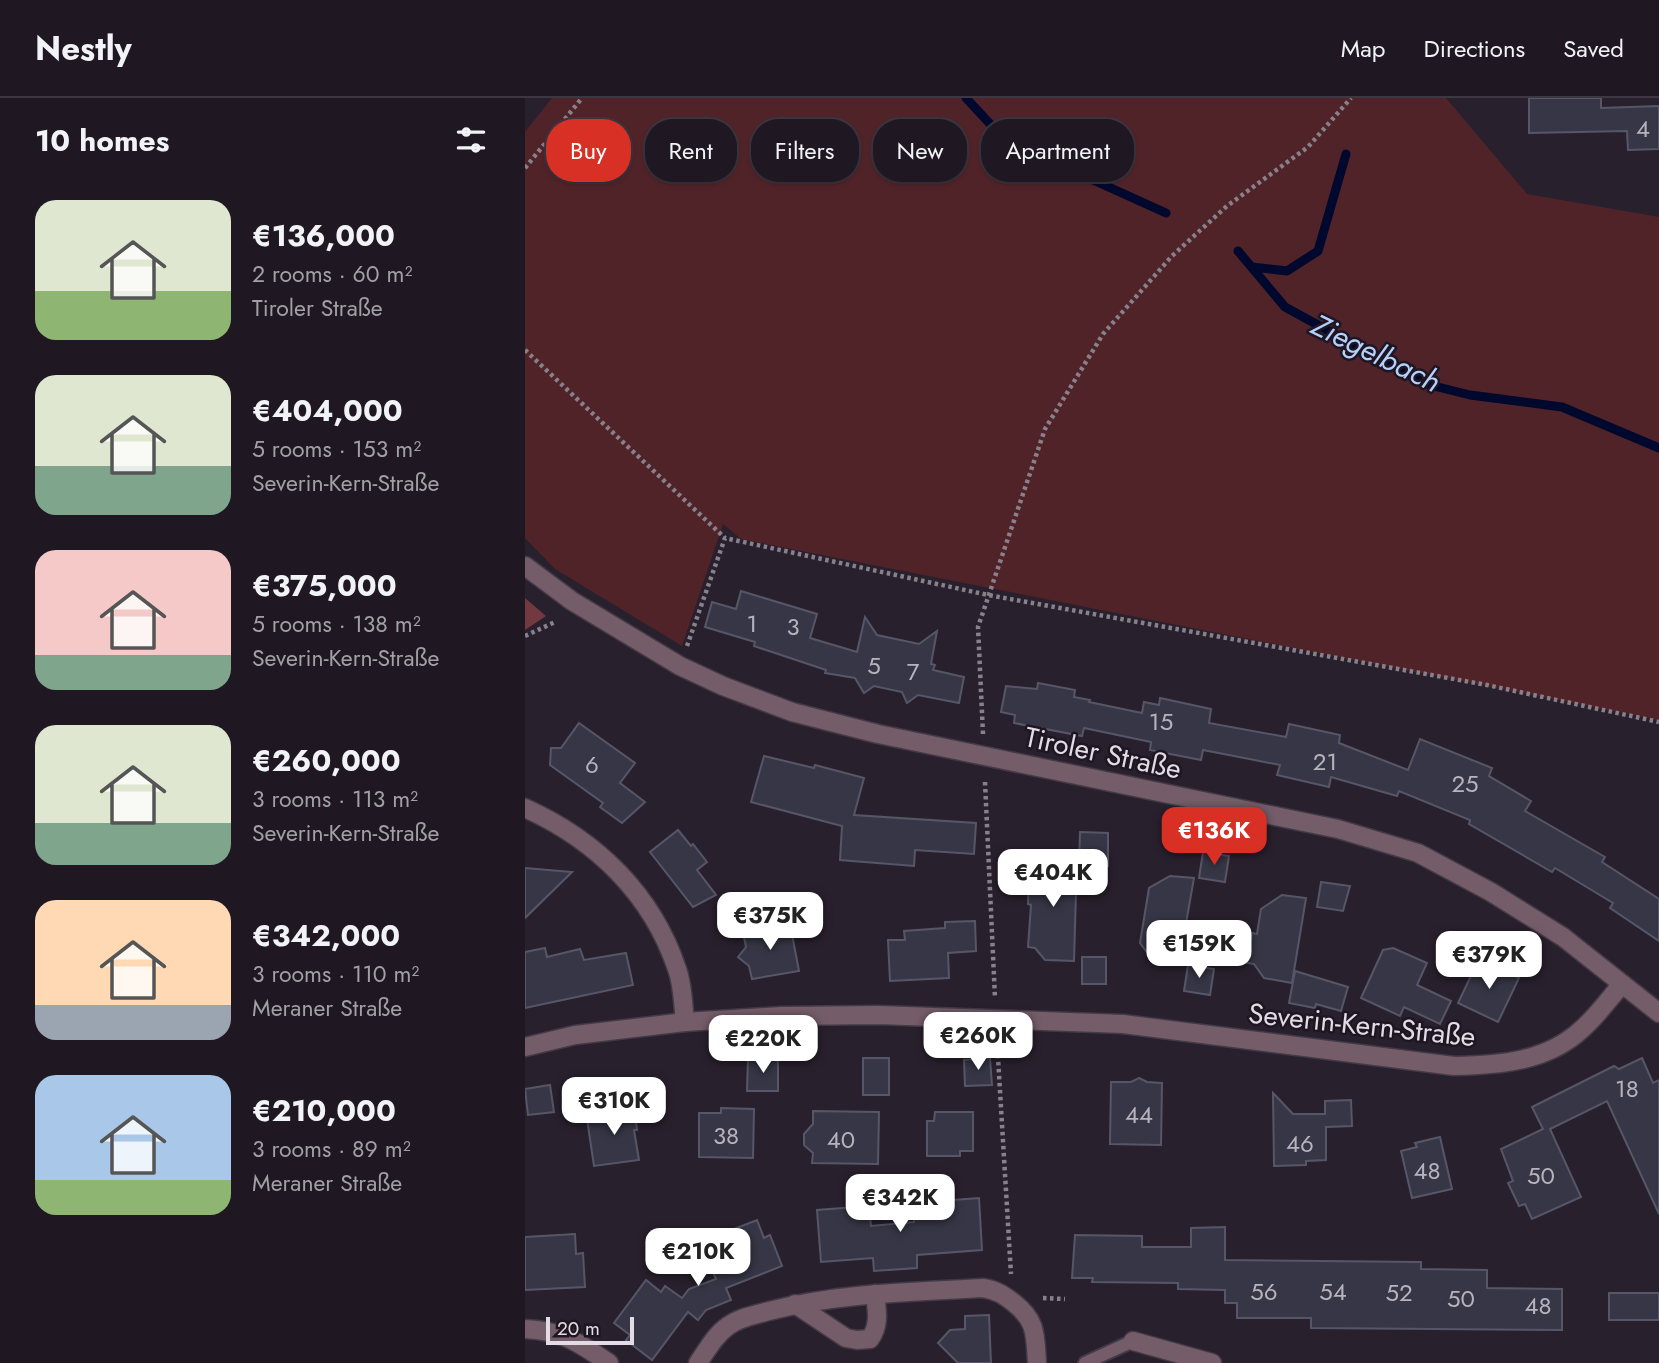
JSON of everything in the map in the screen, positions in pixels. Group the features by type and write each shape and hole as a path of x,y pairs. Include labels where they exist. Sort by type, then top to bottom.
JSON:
{"street":[{"name":"Tiroler Straße","path":"525,566 572,601 680,666 723,686 792,712 878,734 1338,829 1418,853 1491,892 1563,937 1659,1013"},
{"path":"525,808 554,821 626,879 654,918 678,970 685,1022"},
{"name":"Severin-Kern-Straße","path":"525,1047 575,1035 685,1022 781,1016 879,1015 1110,1023 1454,1066 1489,1065 1543,1054 1565,1043 1583,1029 1622,984"},
{"path":"698,1363 727,1326 740,1319 795,1304 874,1294 983,1288 994,1290 1025,1312 1035,1333 1037,1363"},
{"path":"795,1304 846,1338 870,1339 876,1331 878,1320 874,1294"},
{"path":"525,1329 550,1331 570,1338 608,1363"},
{"path":"1133,1341 1212,1363"}],"lane":[{"path":"1085,1363 1133,1341"}],"path":[{"path":"525,168 582,98"},
{"path":"983,735 978,627 1045,429 1103,334 1172,256 1227,206 1308,147 1352,98"},
{"path":"525,350 725,538 988,595 1487,685 1659,722"},
{"path":"680,666 725,538"},
{"path":"525,636 555,622"},
{"path":"985,782 995,1000"},
{"path":"996,1033 1012,1282"}],"shaded area":[{"path":"552,98 1446,98 1527,194 1659,217 1659,720 741,539 723,524 682,646 555,569 525,538 525,132"},
{"path":"525,598 546,616 525,630"}],"building":[{"path":"1529,98 1601,98 1601,108 1659,106 1659,149 1628,150 1627,131 1529,133"},
{"path":"741,591 817,614 810,638 857,652 865,617 877,635 919,644 937,631 931,664 935,665 933,670 964,677 959,703 918,695 907,703 902,692 874,686 864,693 855,678 825,673 826,670 754,646 755,642 705,627 712,602 736,609"},
{"path":"1038,683 1075,690 1074,697 1090,700 1089,702 1142,713 1144,702 1159,705 1160,698 1211,709 1209,723 1286,737 1289,724 1340,735 1339,743 1408,770 1420,739 1492,768 1489,776 1531,801 1525,811 1605,857 1602,862 1659,899 1659,941 1610,908 1613,903 1555,868 1552,872 1469,824 1470,820 1399,791 1397,796 1331,777 1329,787 1277,775 1280,765 1203,750 1201,760 1150,750 1151,742 1084,728 1082,736 1014,723 1015,715 1001,712 1006,686 1037,689"},
{"path":"579,723 635,763 620,783 645,802 622,823 600,807 603,803 550,765 551,748 561,748"},
{"path":"764,756 814,768 815,765 864,778 854,815 976,823 974,854 915,850 914,866 840,860 842,826 751,802"},
{"path":"678,830 707,862 697,870 716,895 693,907 650,852"},
{"path":"1080,832 1108,833 1108,866 1079,865"},
{"path":"1203,852 1229,856 1225,882 1199,878"},
{"path":"1077,858 1074,961 1045,960 1035,948 1028,947 1031,905 1028,904 1029,869 1036,870 1048,859"},
{"path":"525,868 572,872 525,918"},
{"path":"1170,876 1194,878 1179,963 1152,959 1140,943 1149,888"},
{"path":"1321,882 1350,886 1343,911 1317,907"},
{"path":"1282,895 1306,898 1292,983 1264,978 1254,964 1247,963 1252,933 1257,934 1261,909"},
{"path":"975,921 976,951 948,953 949,978 890,981 888,940 905,940 904,931 945,928 945,922"},
{"path":"790,924 799,971 752,979 749,966 738,957 746,947 743,932"},
{"path":"545,948 547,957 580,949 584,960 626,953 633,985 525,1008 525,952"},
{"path":"1393,948 1427,963 1417,985 1451,1001 1440,1024 1404,1007 1400,1016 1361,998 1383,950"},
{"path":"1082,957 1106,957 1106,984 1082,984"},
{"path":"1479,959 1519,978 1498,1022 1458,1003"},
{"path":"1188,965 1214,969 1210,995 1184,991"},
{"path":"1295,971 1348,987 1341,1011 1316,1004 1315,1008 1289,1003"},
{"path":"748,1058 778,1058 778,1091 747,1091"},
{"path":"863,1058 889,1058 889,1095 863,1095"},
{"path":"990,1058 992,1085 965,1086 964,1060"},
{"path":"1642,1058 1653,1083 1659,1080 1659,1214 1607,1101 1550,1129 1581,1197 1532,1219 1525,1204 1519,1206 1508,1183 1513,1181 1501,1149 1543,1129 1532,1107 1614,1066 1619,1069"},
{"path":"1139,1078 1147,1082 1162,1083 1161,1145 1110,1144 1111,1082 1131,1082"},
{"path":"550,1085 554,1112 528,1115 525,1089"},
{"path":"1273,1093 1293,1114 1325,1114 1325,1101 1351,1100 1352,1126 1326,1127 1326,1160 1306,1161 1306,1165 1274,1166"},
{"path":"634,1106 637,1130 634,1130 639,1160 594,1166 587,1119 607,1116 606,1110"},
{"path":"721,1108 754,1109 753,1158 699,1157 699,1113 721,1113"},
{"path":"813,1111 879,1112 878,1164 812,1163 813,1153 804,1145 804,1134 813,1124"},
{"path":"935,1112 973,1112 973,1151 960,1151 960,1156 927,1156 927,1121 934,1121"},
{"path":"1440,1137 1452,1189 1412,1198 1401,1151 1417,1147 1415,1143"},
{"path":"979,1198 982,1250 917,1255 917,1268 874,1271 873,1258 821,1262 817,1210 869,1206 871,1226 914,1222 913,1203"},
{"path":"757,1220 764,1238 770,1235 782,1266 726,1288 731,1300 706,1310 698,1320 688,1312 652,1360 626,1340 630,1335 614,1323 646,1280 661,1292 665,1286 682,1298 689,1289 716,1279 708,1260 715,1257 708,1239"},
{"path":"1225,1227 1225,1260 1421,1262 1421,1269 1487,1270 1487,1288 1562,1289 1562,1330 1311,1328 1311,1318 1237,1318 1237,1303 1225,1303 1225,1290 1178,1289 1178,1283 1092,1282 1093,1278 1072,1278 1075,1235 1142,1236 1142,1247 1191,1247 1191,1228"},
{"path":"575,1234 576,1254 583,1253 585,1287 525,1290 525,1237"},
{"path":"1609,1293 1659,1293 1659,1320 1609,1320"},
{"path":"989,1315 991,1363 958,1363 938,1343 950,1330 965,1329 965,1316"}],"waterway":[{"name":"Ziegelbach","path":"966,98 1005,140 1166,213"},
{"path":"1252,267 1287,271 1318,251 1346,154"},
{"name":"Ziegelbach","path":"1238,251 1285,307 1426,384 1470,395 1562,407 1659,448"}]}
